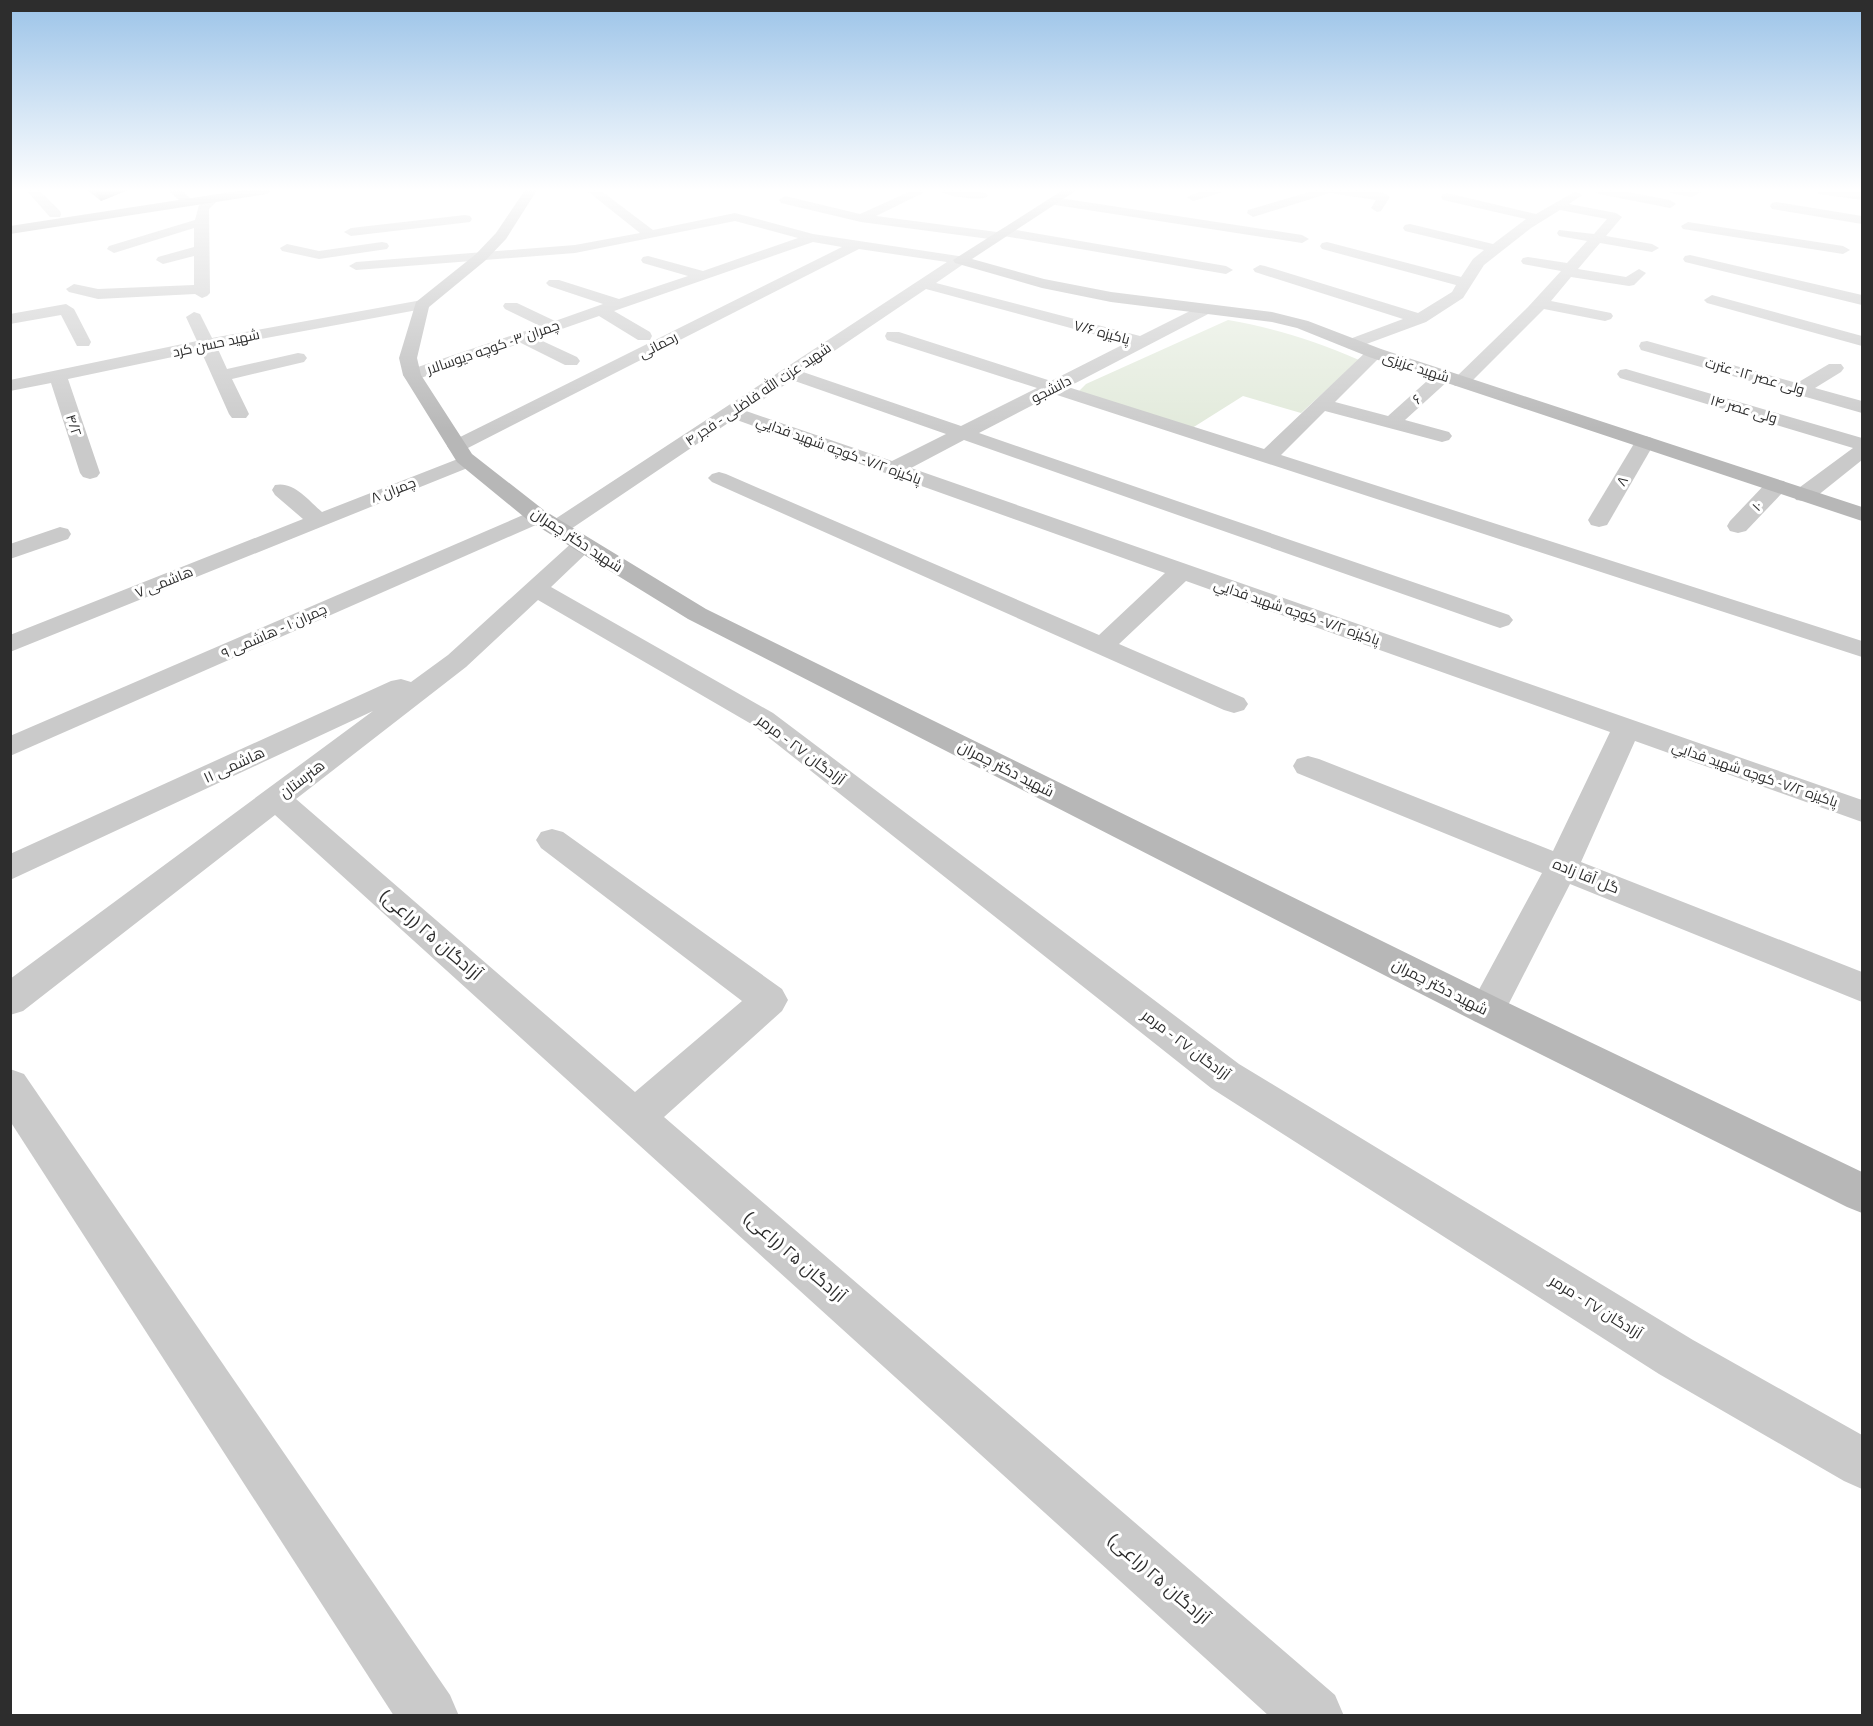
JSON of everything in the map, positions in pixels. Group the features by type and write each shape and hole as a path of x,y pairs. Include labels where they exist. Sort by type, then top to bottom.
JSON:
{"street":[{"path":"74,289 98,294 202,291 201,271"},
{"path":"412,375 408,358 422,305 458,271"},
{"path":"684,271 702,276"},
{"name":"چمران ۳- كوچه ديوسالار","path":"412,375 717,271"},
{"name":"رحمانی","path":"463,454 808,271"},
{"name":"شهید عزت الله فاضلی - فجر ۴","path":"547,522 732,412 944,271"},
{"name":"شهید عزیزی","path":"999,271 1112,297 1272,317 1302,324 1375,353 1863,514"},
{"path":"1265,271 1420,319"},
{"path":"1419,271 1465,283"},
{"path":"1353,344 1420,319 1458,295 1473,271"},
{"path":"1461,382 1569,271"},
{"path":"1572,271 1629,282 1639,273"},
{"path":"1739,271 1863,300"},
{"path":"686,281 715,288"},
{"path":"554,283 618,304"},
{"name":"پاکیزه ۷/۶","path":"924,284 1142,342"},
{"path":"1712,300 1863,341"},
{"path":"1539,303 1605,316"},
{"name":"شهید حسن کرد","path":"10,386 208,344 422,305"},
{"path":"511,306 553,326"},
{"name":"دانشجو","path":"893,469 1208,308"},
{"path":"600,310 644,336"},
{"path":"194,318 239,414"},
{"path":"16,324 72,321 83,342"},
{"path":"893,336 1863,649"},
{"path":"521,337 571,361"},
{"name":"ولی عصر ۱۲- عترت","path":"1647,346 1863,406"},
{"path":"1267,457 1375,353"},
{"path":"1715,365 1738,353"},
{"path":"221,376 298,358"},
{"path":"1800,389 1835,368"},
{"path":"789,374 1500,620"},
{"name":"ولی عصر ۱۴","path":"1626,374 1863,444"},
{"name":"شهید دکتر چمران","path":"412,375 463,454 547,522 697,614 1487,1010 1863,1193"},
{"name":"۶","path":"1391,423 1443,376"},
{"name":"۴/۲","path":"58,377 90,473"},
{"path":"1320,404 1442,436"},
{"name":"پاکیزه ۷/۲- كوچه شهيد فدايي","path":"732,412 1863,812"},
{"name":"۸","path":"1599,520 1645,442"},
{"path":"1804,495 1863,451"},
{"name":"چمران ۸","path":"318,520 463,454"},
{"path":"719,478 1234,704"},
{"name":"۱۰","path":"1738,526 1776,486"},
{"path":"283,490 318,520"},
{"name":"هاشمی ۷","path":"10,644 318,520"},
{"name":"چمران۱۰ - هاشمی ۹","path":"10,747 547,522"},
{"path":"10,552 60,534"},
{"name":"هنرستان","path":"10,1000 457,661 583,545"},
{"path":"1102,646 1182,571"},
{"name":"آزادگان ۲۷ - مرمر","path":"537,589 763,719 1225,1076 1676,1357 1863,1463"},
{"name":"هاشمی ۱۱","path":"10,868 457,661"},
{"path":"1487,1010 1562,867 1626,728"},
{"name":"گل آقا زاده","path":"1308,766 1863,987"},
{"name":"آزادگان ۲۵ (راعی)","path":"276,799 1314,1716"},
{"path":"552,840 769,1000 636,1116"},
{"path":"10,1086 429,1716"}],"green space":[{"path":"1228,320 1295,336 1359,360 1301,413 1243,396 1189,430 1079,391 1086,384"}]}
